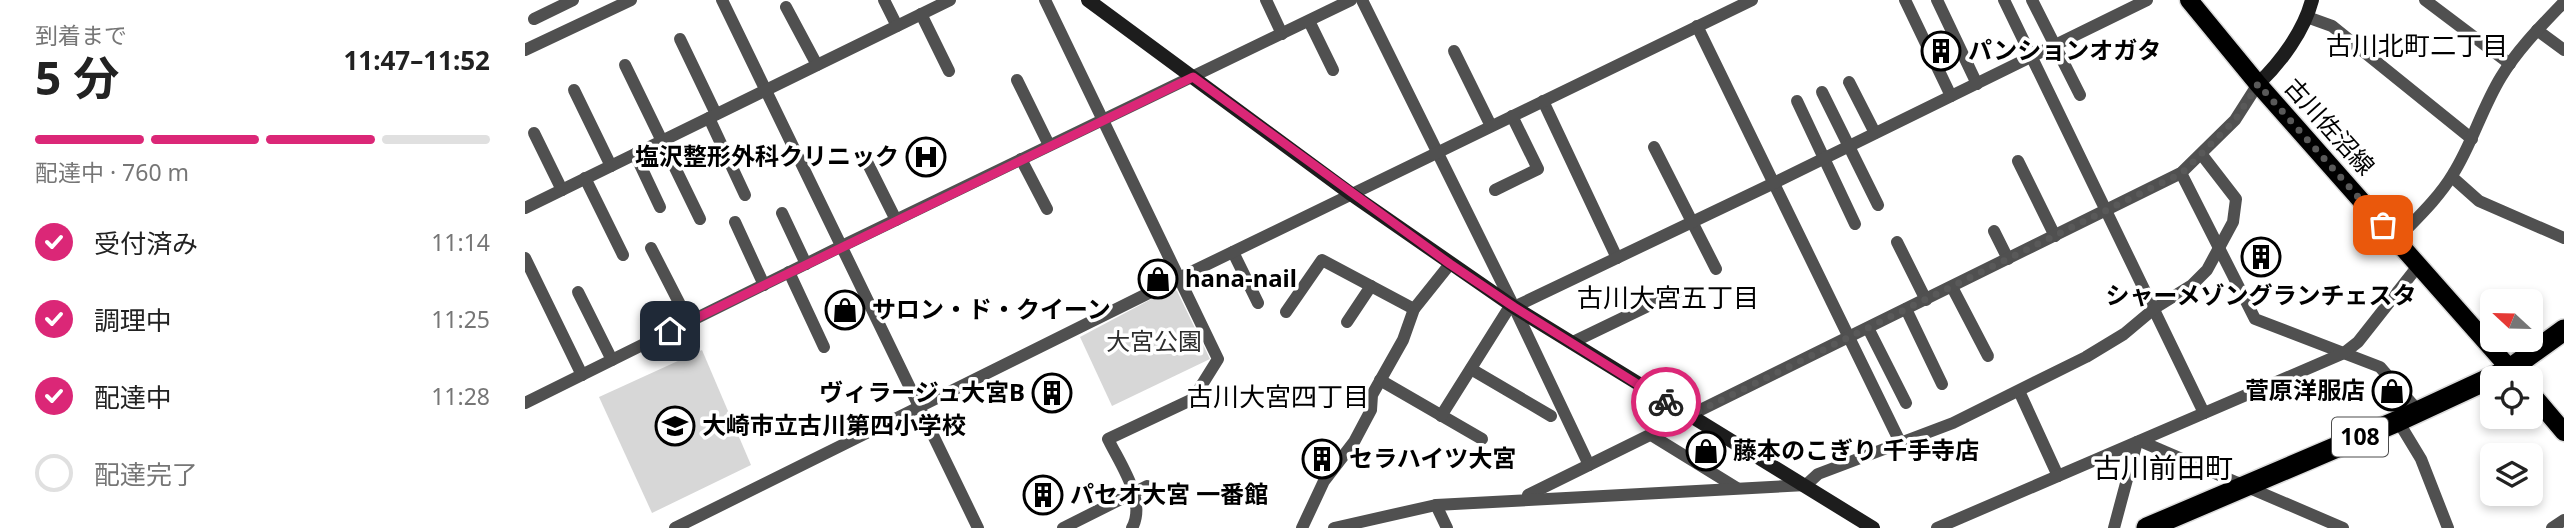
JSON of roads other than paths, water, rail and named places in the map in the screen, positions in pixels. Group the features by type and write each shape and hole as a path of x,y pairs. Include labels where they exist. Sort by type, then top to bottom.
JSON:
{"highway":[{"name":"108","path":"2523,366 2564,330"},
{"name":"108","path":"2147,528 2480,388"}],"main road":[{"name":"古川佐沼線","path":"2189,0 2258,84 2507,366"},
{"path":"2543,407 2564,432"}],"street":[{"path":"534,19 558,3 573,0"},
{"path":"525,50 631,0"},
{"path":"722,0 978,528"},
{"path":"884,0 897,26"},
{"path":"525,208 948,0"},
{"path":"1045,0 1218,359 1193,399 1108,439 1133,493 1138,513 1132,528"},
{"path":"1088,0 1450,264 1571,343 1873,528"},
{"path":"1266,0 1282,34"},
{"path":"525,403 1049,145 1309,21 1327,5 1351,0"},
{"path":"1362,0 1589,465"},
{"path":"675,528 1179,278 1752,0"},
{"path":"1905,0 1951,96"},
{"path":"1937,0 1977,84"},
{"path":"2004,0 2204,413"},
{"path":"2032,0 2080,95"},
{"path":"1441,416 1507,311 2147,0"},
{"path":"1521,499 2182,173 2235,120 2307,18 2312,0"},
{"path":"2426,0 2510,64"},
{"path":"2396,240 2452,177 2500,77 2537,30 2564,2"},
{"path":"786,7 817,65"},
{"path":"921,14 949,71"},
{"path":"2307,18 2332,26 2472,139"},
{"path":"1309,21 1333,70"},
{"path":"1697,26 1901,444"},
{"path":"2537,30 2564,50"},
{"path":"680,39 745,195"},
{"path":"1454,51 1491,126"},
{"path":"625,65 700,219"},
{"path":"1017,80 1049,145"},
{"path":"1849,82 1875,133"},
{"path":"574,90 611,166"},
{"path":"1822,92 1878,205"},
{"path":"1543,101 1617,258"},
{"path":"1797,101 1855,223"},
{"path":"1495,190 1538,169 1513,116"},
{"path":"534,133 562,190"},
{"path":"1654,147 1716,269"},
{"path":"635,154 660,207"},
{"path":"1334,528 1436,505 1806,485 1818,474 1953,423 2086,358 2192,285 2207,270 2233,222 2237,206 2236,199 2202,155"},
{"path":"1021,159 1047,209"},
{"path":"866,160 896,220"},
{"path":"2018,161 2055,236"},
{"path":"2182,173 2255,318 2380,367 2419,412"},
{"path":"2452,177 2479,201 2563,235"},
{"path":"585,178 623,255"},
{"path":"782,213 806,264"},
{"path":"734,222 764,285"},
{"path":"1994,231 2008,259"},
{"path":"1897,242 1926,300"},
{"path":"651,248 689,322"},
{"path":"1233,252 1258,303"},
{"path":"525,258 582,375"},
{"path":"1286,312 1322,260 1415,309"},
{"path":"1302,528 1324,481 1354,442 1371,410 1372,394 1403,340 1415,309 1450,264"},
{"path":"1937,528 2344,353 2358,342 2418,266"},
{"path":"789,272 824,347"},
{"path":"1347,322 1371,286"},
{"path":"1952,286 1988,356"},
{"path":"1571,343 1679,291"},
{"path":"578,292 612,360"},
{"path":"1906,309 1942,384"},
{"path":"1868,328 1906,403"},
{"path":"1471,369 1551,416"},
{"path":"1380,380 1482,439"},
{"path":"2019,391 2058,476"},
{"path":"2398,421 2421,459 2448,528"},
{"path":"1651,435 1738,488"},
{"path":"2139,441 2343,528"},
{"path":"2114,528 2139,441"},
{"path":"1063,528 1147,486"},
{"path":"1436,505 1447,528"},
{"path":"2552,528 2564,520"}],"place":[{"name":"パンションオガタ","path":"1941,51"},
{"name":"塩沢整形外科クリニック","path":"926,157"},
{"name":"シャーメゾングランチェスタ","path":"2261,257"},
{"name":"hana-nail","path":"1158,279"},
{"name":"サロン・ド・クイーン","path":"845,310"},
{"name":"菅原洋服店","path":"2392,391"},
{"name":"ヴィラージュ大宮B","path":"1052,393"},
{"name":"大崎市立古川第四小学校","path":"675,426"},
{"name":"藤本のこぎり 千手寺店","path":"1706,451"},
{"name":"セラハイツ大宮","path":"1322,459"},
{"name":"パセオ大宮 一番館","path":"1043,495"}],"district":[{"name":"古川北町二丁目","path":"2417,46"},
{"name":"古川大宮五丁目","path":"1668,298"},
{"name":"古川大宮四丁目","path":"1278,397"},
{"name":"古川前田町","path":"2163,468"}],"park label":[{"name":"大宮公園","path":"1154,342"}]}
